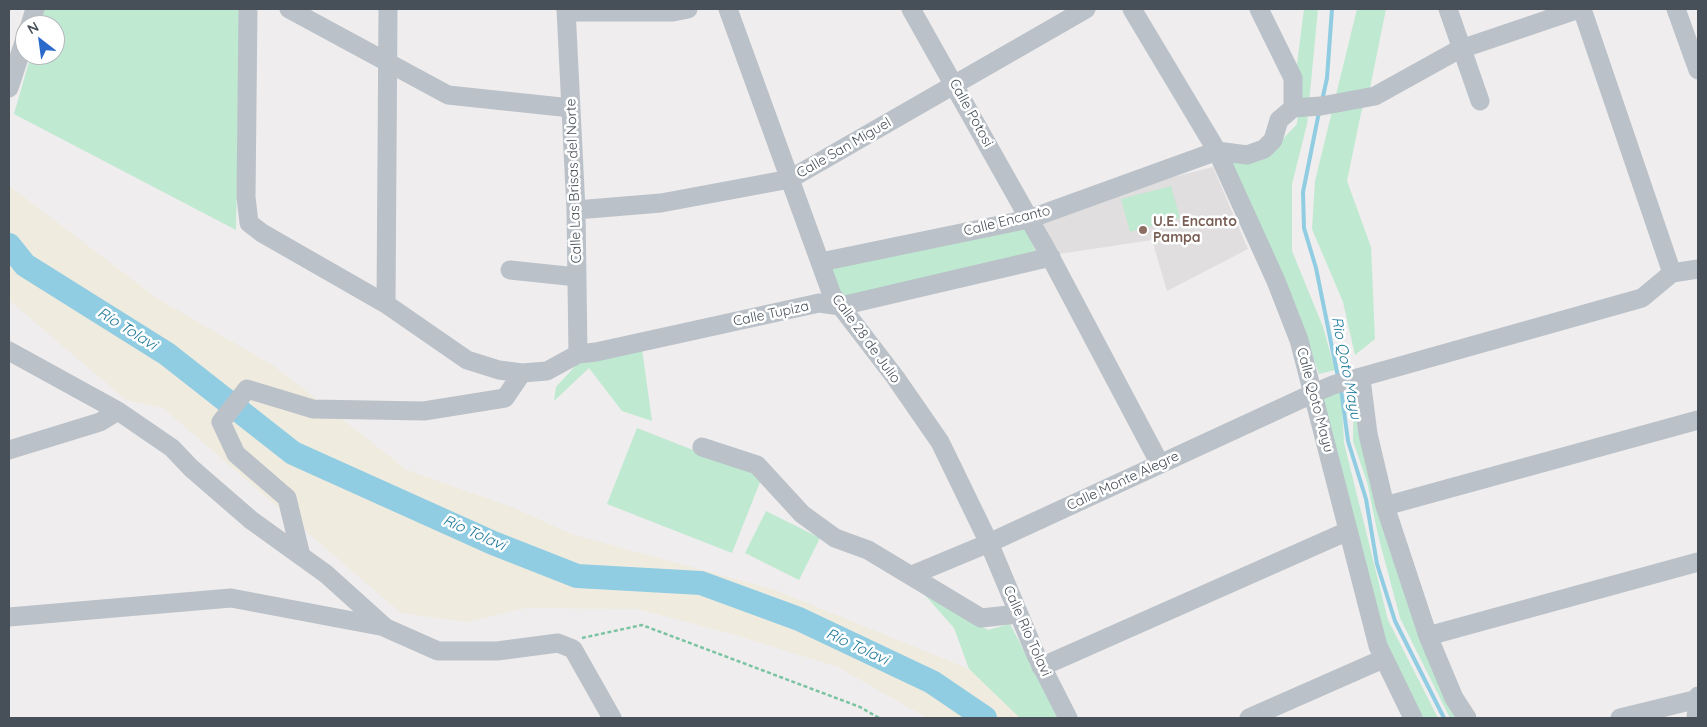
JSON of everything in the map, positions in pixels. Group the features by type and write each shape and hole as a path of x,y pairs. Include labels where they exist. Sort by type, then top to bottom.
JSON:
{"street":[{"name":"Calle Tupiza","path":"248,9 246,197 249,223 262,233 386,304 467,360 499,370 522,373 546,371 578,354 596,352 819,303 841,306 1050,257"},
{"path":"289,9 389,65 448,95 571,108"},
{"path":"386,304 388,9"},
{"path":"566,11 673,12 688,9"},
{"name":"Calle 28 de Julio","path":"728,9 832,295 940,442 989,543"},
{"name":"Calle Potosi","path":"911,9 955,84 1050,257 1160,464"},
{"name":"Calle San Miguel","path":"576,210 661,203 790,179 1086,9"},
{"name":"Calle Qoto Mayu","path":"1132,9 1217,151 1276,281 1299,340 1383,659 1413,718"},
{"path":"1259,9 1293,78 1294,108"},
{"path":"1448,9 1480,101"},
{"path":"1217,151 1247,155 1264,149 1273,140 1279,120 1294,108 1321,106 1375,96 1462,48 1580,9 1672,273 1698,269"},
{"path":"1676,9 1698,70"},
{"name":"Calle Las Brisas del Norte","path":"566,11 576,210 578,354"},
{"path":"9,88 17,65"},
{"name":"Calle Encanto","path":"820,262 1029,219 1217,151"},
{"path":"510,270 577,277"},
{"name":"Calle Monte Alegre","path":"912,575 989,543 1314,393 1642,298 1672,273"},
{"path":"9,351 118,411 172,448 191,468 251,520 326,574 386,628"},
{"path":"301,556 288,498 236,454 221,422 248,389 313,410 424,411 505,398 522,373"},
{"path":"1348,382 1371,452 1385,506 1428,636 1454,698 1467,718"},
{"path":"9,450 100,422 118,411"},
{"path":"1385,506 1698,420"},
{"path":"702,447 757,464 802,514 835,538 868,550 981,618 1018,614"},
{"path":"1041,667 1348,531"},
{"name":"Calle Río Tolavi","path":"989,543 1041,667 1068,718"},
{"path":"1428,636 1698,562"},
{"path":"9,617 231,598 386,628 438,651 497,650 558,643 573,649 612,718"},
{"path":"1249,718 1383,659"},
{"path":"1620,718 1698,698 1696,718"}],"path":[{"path":"558,643 642,625 860,707 879,718"}],"shaded area":[{"name":"U.E. Encanto Pampa","path":"1213,167 1248,249 1167,291 1152,240 1059,254 1042,221 1169,178"}],"green space":[{"path":"44,9 240,9 236,230 14,114 28,65 65,65 65,15 42,15"},
{"path":"1304,9 1318,9 1307,124 1292,184 1292,251 1323,327 1335,370 1319,374 1291,295 1230,162 1266,157 1297,124 1300,86 1297,64"},
{"path":"1357,9 1386,9 1370,88 1361,113 1347,181 1371,247 1375,339 1355,355 1343,302 1312,229 1315,181"},
{"path":"1171,186 1180,218 1130,232 1121,199"},
{"path":"1024,225 1036,252 847,298 838,292 830,269"},
{"path":"642,349 652,421 622,411 589,368 554,401 556,387 578,363"},
{"path":"1354,387 1461,718 1450,718 1400,618 1378,535 1367,482 1353,441"},
{"path":"1341,390 1344,443 1388,620 1438,718 1422,718 1388,653 1320,397"},
{"path":"637,428 762,477 732,553 607,504"},
{"path":"766,511 820,538 799,580 745,553"},
{"path":"924,594 988,630 1010,624 1059,718 1020,718 1015,716 969,669 954,628"}],"sand":[{"path":"9,186 158,299 274,366 407,470 514,508 571,534 775,590 969,669 1020,718 927,718 838,667 732,634 638,609 526,608 468,622 401,613 163,408 126,400 9,300"}],"waterway":[{"name":"Rio Qoto Mayu","path":"1322,101 1327,78 1332,9"},
{"name":"Rio Qoto Mayu","path":"1319,112 1303,192 1304,228 1316,268 1338,377"},
{"name":"Río Tolavi","path":"9,245 25,265 167,354 293,453 493,543 577,576 701,583 799,619 932,682 985,718"},
{"name":"Rio Qoto Mayu","path":"1341,389 1348,441 1366,499 1377,564 1395,621 1444,718"}],"place":[{"name":"U.E. Encanto Pampa","path":"1143,230"}]}
